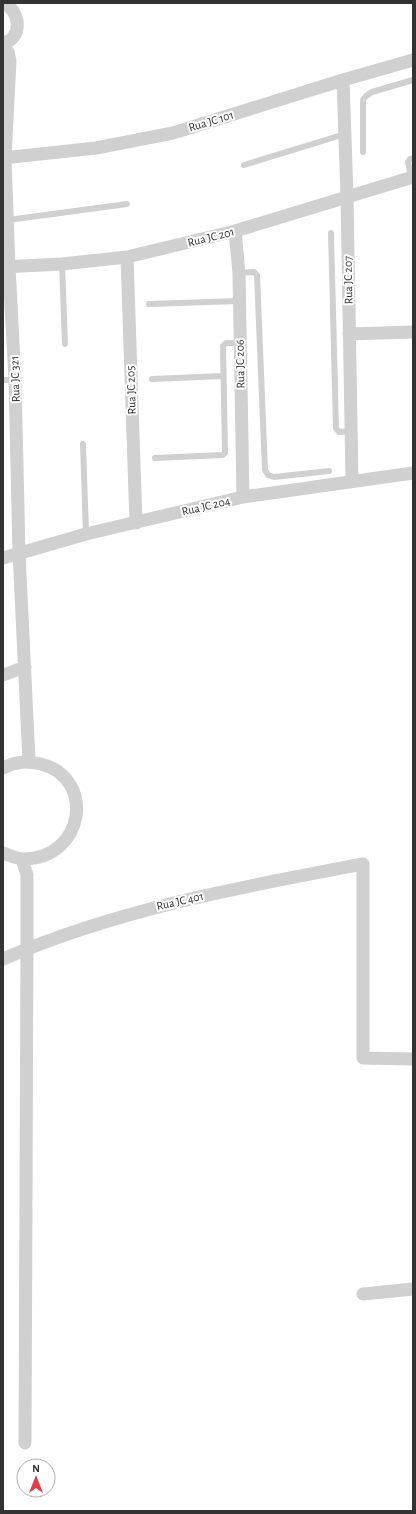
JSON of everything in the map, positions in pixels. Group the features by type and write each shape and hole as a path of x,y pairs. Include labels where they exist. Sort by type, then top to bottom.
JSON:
{"street":[{"path":"3,3 13,9 17,16 14,38 10,42 3,44"},
{"name":"Rua JC 321","path":"3,44 8,52 10,61 4,158 8,220 6,267 9,380 29,761"},
{"name":"Rua JC 101","path":"4,158 96,148 173,133 343,80 413,60"},
{"name":"Rua JC 207","path":"343,80 347,196 352,481"},
{"name":"Rua JC 201","path":"6,267 62,264 127,257 236,231 412,177"},
{"name":"Rua JC 206","path":"236,231 239,273 243,497"},
{"name":"Rua JC 205","path":"127,257 136,523"},
{"path":"349,334 413,332"},
{"name":"Rua JC 204","path":"3,558 86,534 243,497 413,473"},
{"path":"3,675 25,667"},
{"path":"3,768 13,763 29,761 50,766 65,779 73,792 77,807 73,828 61,846 43,857 22,859 3,853"},
{"path":"22,859 26,875 27,948 25,1443"},
{"name":"Rua JC 401","path":"3,958 27,948 137,912 242,887 363,864 363,1058 413,1059"},
{"path":"363,1294 413,1289"}],"lane":[{"path":"363,152 363,100 372,92 413,80"},
{"path":"244,165 345,134"},
{"path":"412,177 408,162 413,158"},
{"path":"8,220 128,204"},
{"path":"331,233 336,428 339,432 351,431"},
{"path":"62,264 65,344"},
{"path":"239,273 254,272 257,275 265,470 268,475 274,477 329,471"},
{"path":"149,304 239,301"},
{"path":"155,458 225,453 223,376 224,344 240,343"},
{"path":"152,379 223,376"},
{"path":"83,444 86,534"}]}
